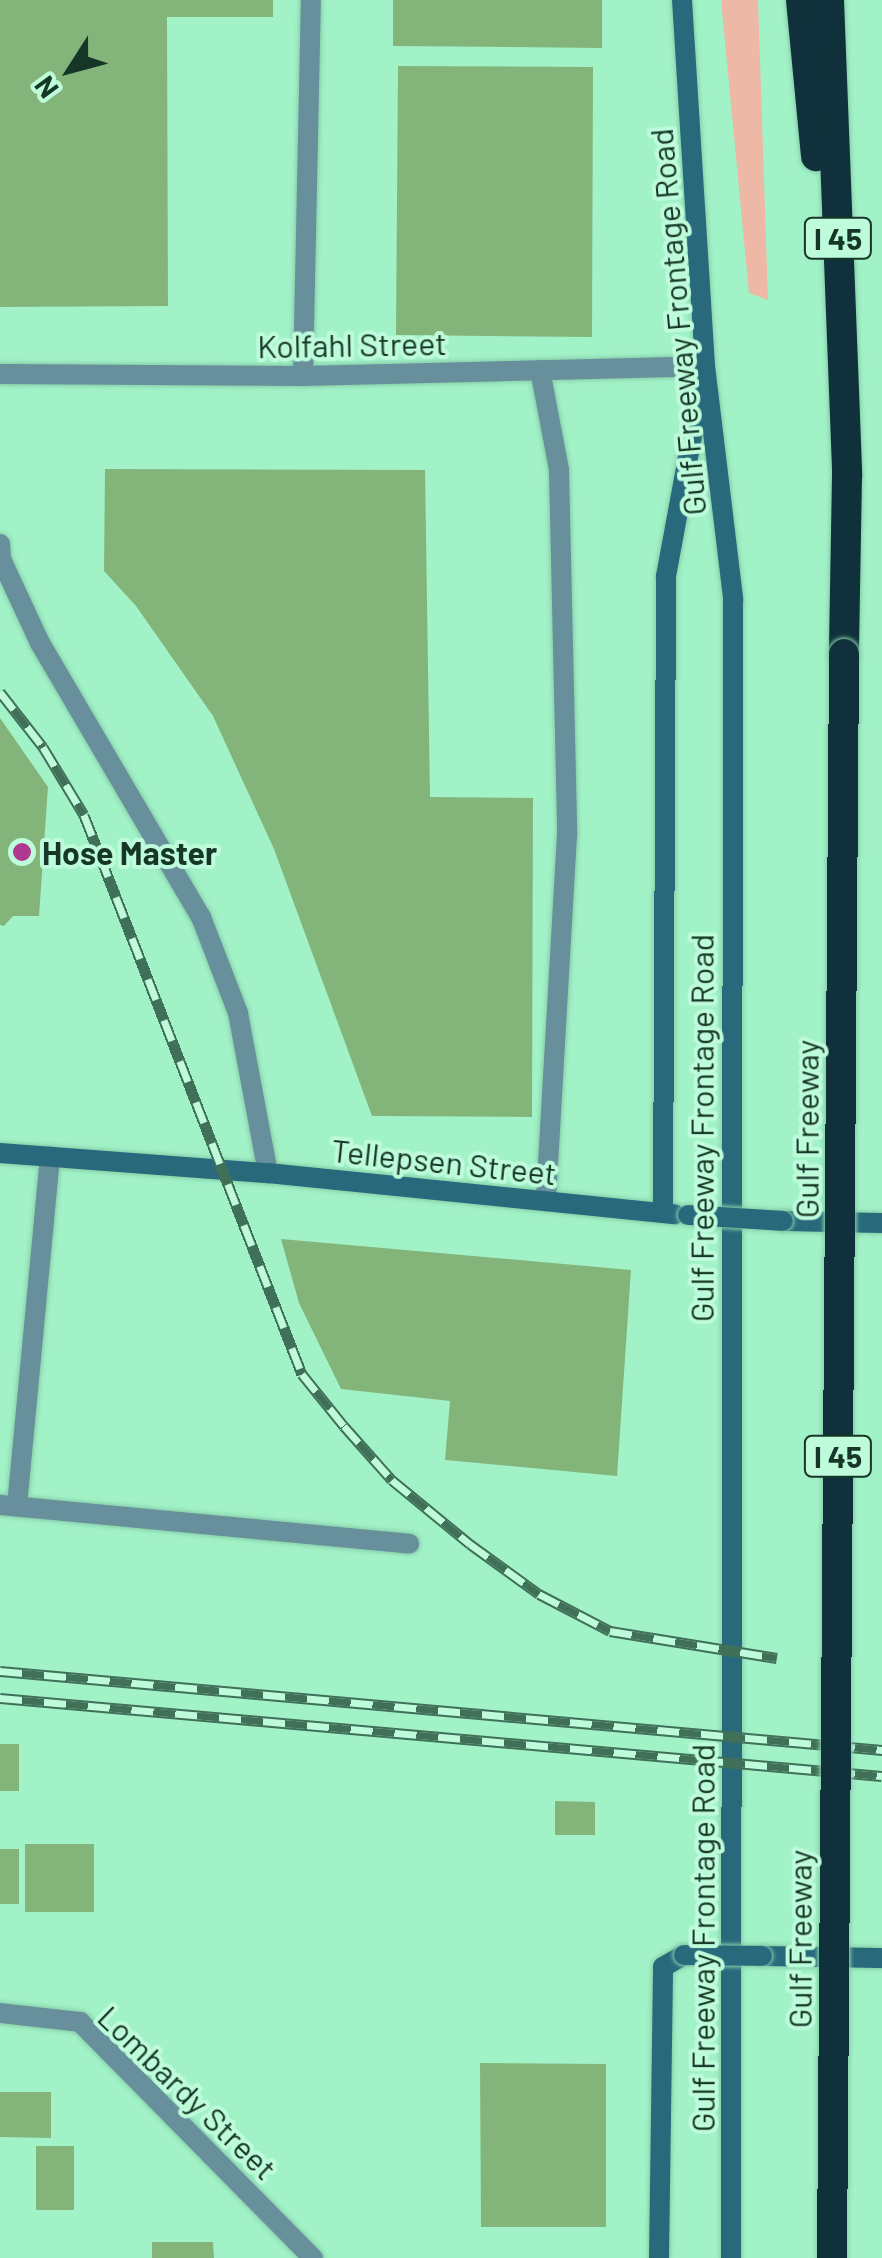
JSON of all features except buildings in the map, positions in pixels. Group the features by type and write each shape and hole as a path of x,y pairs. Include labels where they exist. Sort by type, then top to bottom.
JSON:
{"highway":[{"path":"801,0 846,476"},
{"name":"Gulf Freeway","path":"829,0 846,476 832,2258"}],"main road":[{"name":"Gulf Freeway Frontage Road","path":"682,0 704,366 733,599 731,2258"},
{"path":"663,1213 666,576 704,366"},
{"name":"Tellepsen Street","path":"0,1153 268,1173 688,1215 882,1222"},
{"path":"659,2258 663,1967 684,1955 882,1958"}],"street":[{"path":"303,376 311,0"},
{"name":"Kolfahl Street","path":"0,374 303,376 704,366"},
{"path":"540,370 559,470 566,835 546,1201"},
{"path":"0,544 1,559 40,643 201,917 238,1012 268,1173"},
{"path":"50,1158 8,1506 409,1544"},
{"name":"Lombardy Street","path":"0,2013 80,2022 313,2258"}],"shaded area":[{"path":"721,0 758,0 768,300 749,293"}],"railway":[{"path":"0,692 43,747 84,815 302,1374 392,1480 539,1594 610,1631 777,1658"},
{"path":"0,1671 882,1750"},
{"path":"0,1698 882,1776"}],"place":[{"name":"Hose Master","path":"22,852"}]}
